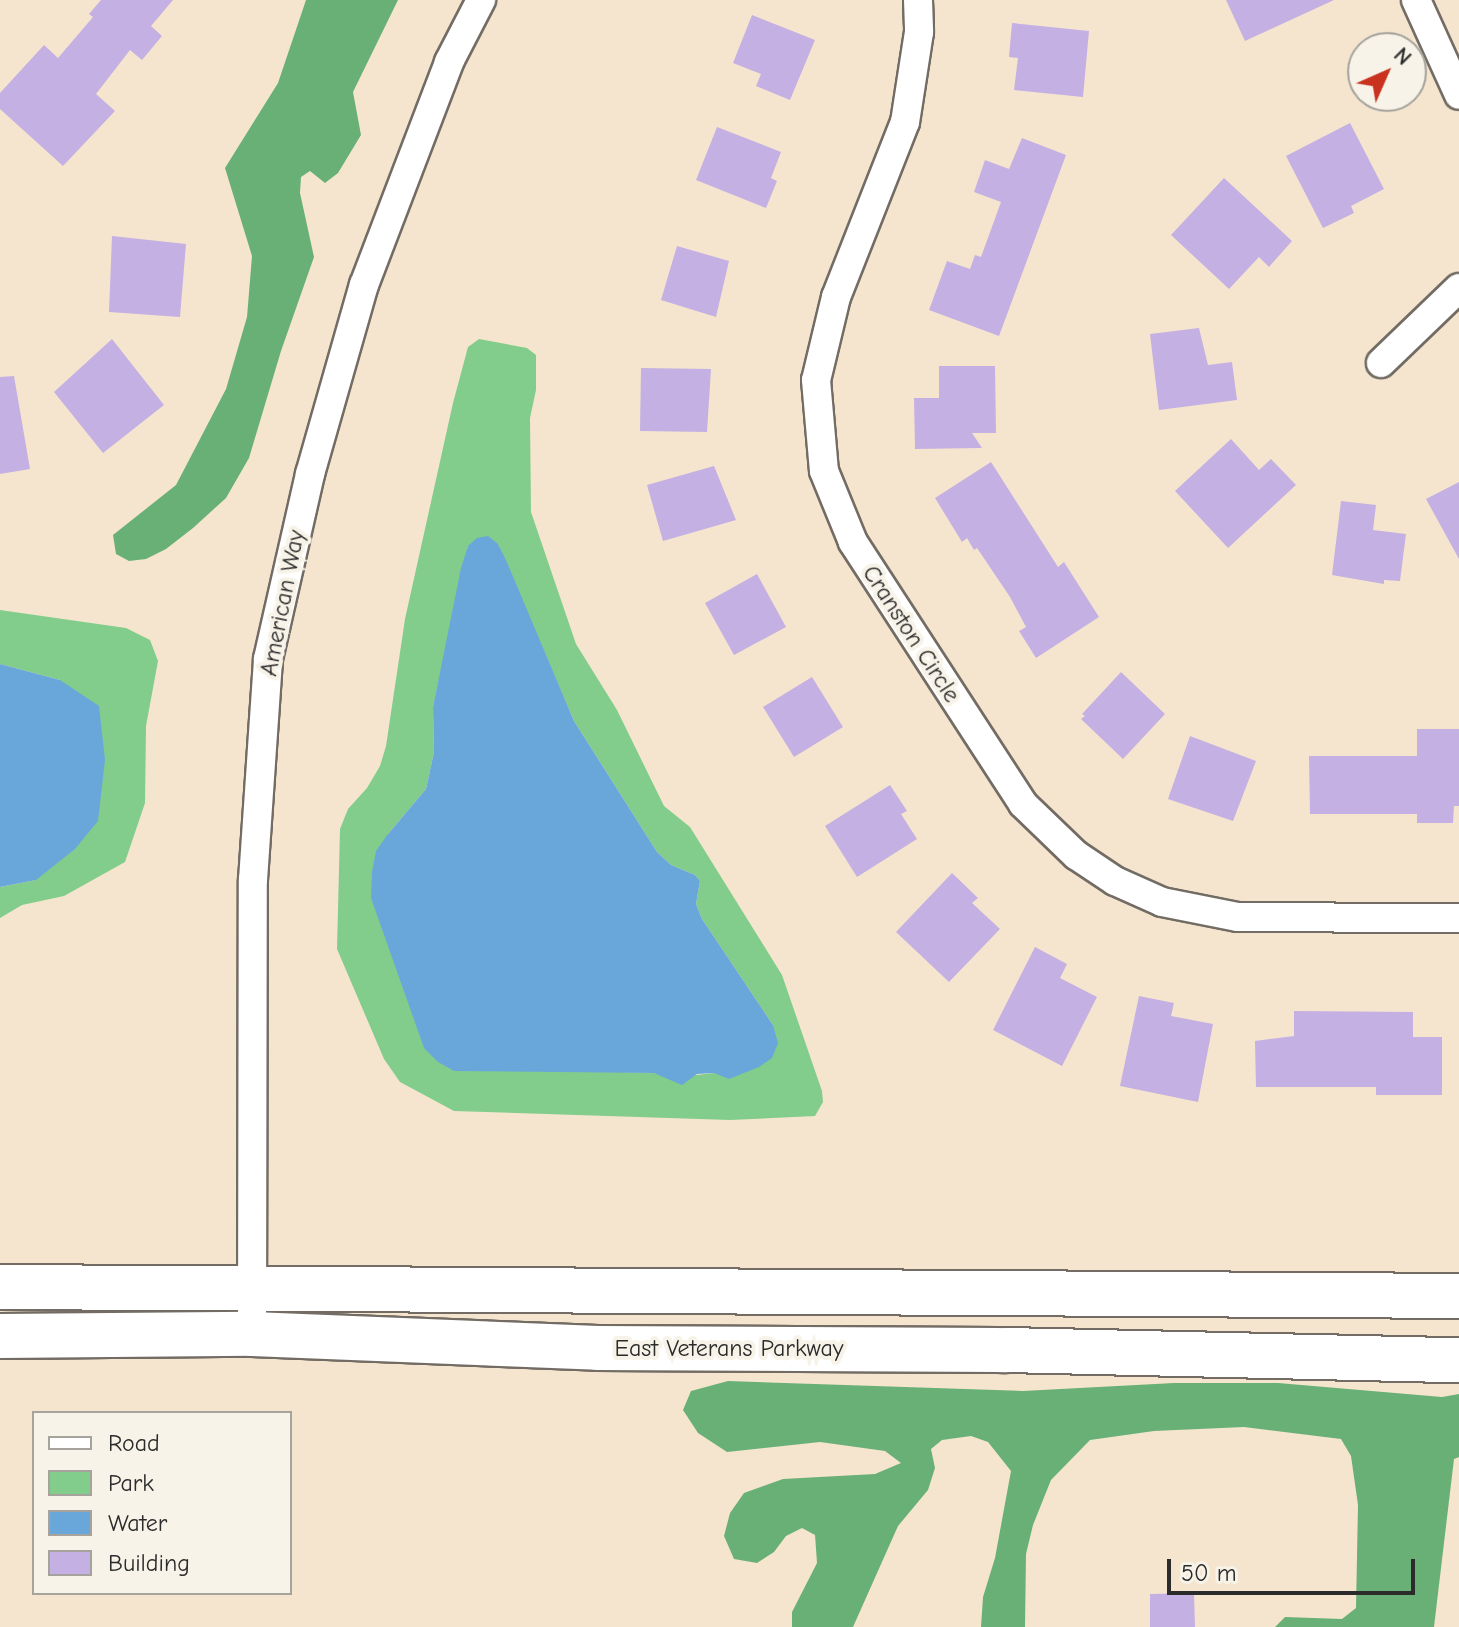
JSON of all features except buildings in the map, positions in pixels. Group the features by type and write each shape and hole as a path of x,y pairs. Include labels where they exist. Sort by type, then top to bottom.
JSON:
{"main road":[{"path":"0,1287 1459,1296"},
{"name":"East Veterans Parkway","path":"0,1336 252,1334 598,1348 1006,1350 1459,1360"}],"street":[{"name":"American Way","path":"252,1334 253,880 268,659 310,474 364,285 449,62 481,0"},
{"name":"Cranston Circle","path":"918,0 919,32 905,122 836,297 816,380 824,471 853,542 1023,804 1076,855 1115,881 1162,902 1238,917 1459,918"},
{"path":"1416,0 1459,95"},
{"path":"1381,363 1459,288"}],"green space":[{"path":"306,0 398,0 353,92 361,135 338,173 325,183 310,171 301,177 300,193 314,257 281,351 249,458 226,498 193,528 166,549 146,559 129,561 116,554 113,535 176,485 226,389 247,317 252,256 225,168 278,83"},
{"path":"479,339 527,348 536,355 536,390 530,418 531,512 576,644 617,710 664,806 690,827 782,975 822,1091 823,1102 815,1116 730,1120 454,1111 400,1082 384,1059 337,949 340,829 348,809 367,788 380,766 386,746 405,619 468,347","holes":["498,544 574,721 657,852 671,865 695,875 700,881 696,904 702,919 773,1025 714,1073 671,1078 654,1073 588,1071 388,834 426,789 434,752 433,707 468,546"]},
{"path":"0,610 126,628 150,640 158,661 146,726 145,803 125,862 64,896 22,905 0,918 0,887 36,880 60,680 0,664"},
{"path":"728,1381 1023,1391 1174,1383 1278,1383 1442,1397 1459,1394 1459,1457 1454,1459 1434,1627 1275,1627 1285,1617 1342,1619 1356,1608 1358,1505 1351,1456 1341,1439 1244,1427 1154,1431 1090,1440 1051,1480 1033,1525 1026,1554 1025,1627 981,1627 983,1597 995,1558 1011,1471 988,1442 971,1436 942,1440 931,1449 935,1468 928,1490 898,1526 853,1627 792,1627 792,1612 817,1563 815,1535 802,1528 786,1536 774,1552 757,1563 734,1559 724,1536 730,1513 744,1493 783,1479 875,1474 901,1463 885,1451 820,1442 727,1452 698,1433 683,1410 691,1391"}],"water":[{"path":"488,536 498,544 506,560 574,721 657,852 671,865 695,875 700,881 696,904 702,919 773,1025 778,1043 772,1058 759,1067 729,1079 714,1073 697,1074 682,1085 654,1073 454,1071 438,1062 424,1048 371,898 372,872 376,851 426,789 434,752 433,707 461,568 468,546 477,538"},
{"path":"0,664 60,680 99,706 105,760 98,821 75,849 36,880 0,887"}]}
